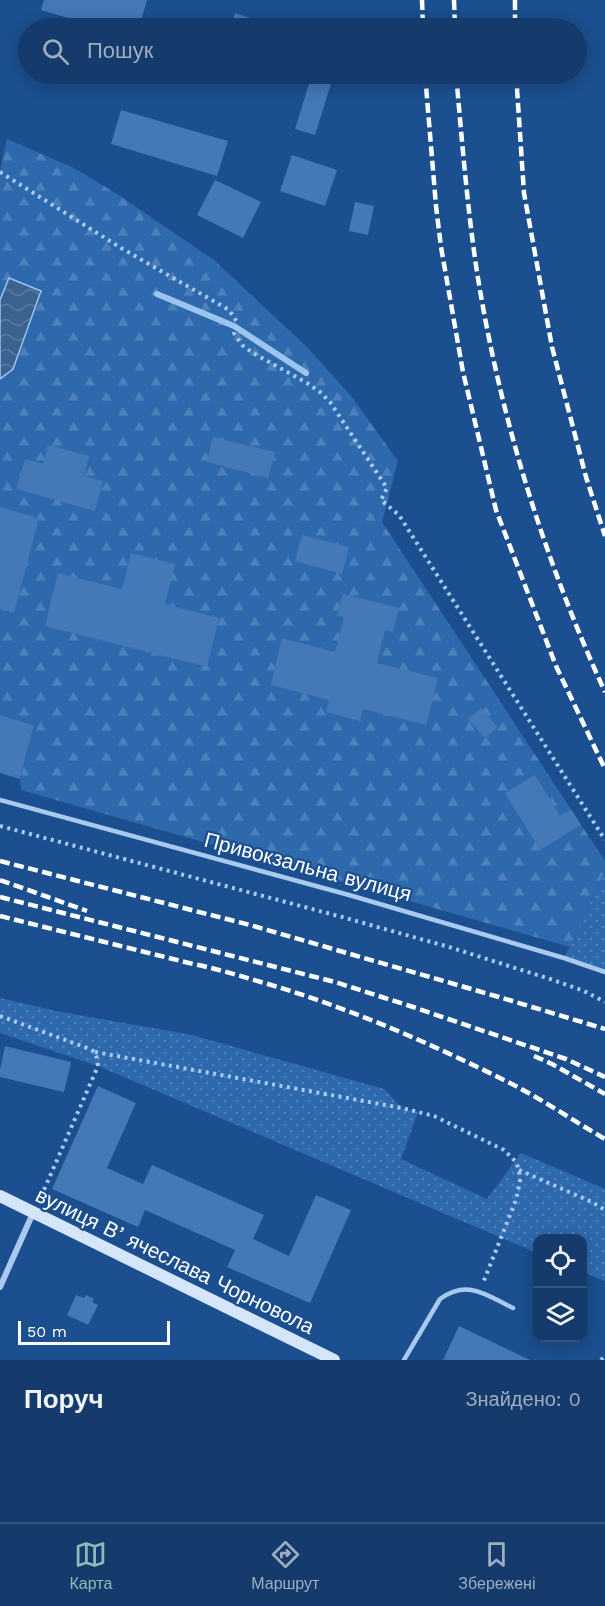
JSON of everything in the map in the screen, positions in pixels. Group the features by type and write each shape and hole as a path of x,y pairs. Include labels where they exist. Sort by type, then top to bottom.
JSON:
{"street":[{"name":"вулиця Вʼячеслава Чорновола","path":"0,1196 334,1360"},
{"path":"0,1287 33,1213"}],"lane":[{"name":"Привокзальна вулиця","path":"0,800 349,895 605,972"},
{"path":"404,1360 440,1299 448,1293 461,1289 472,1289 513,1308"}],"path":[{"path":"0,172 121,248 229,310 237,322 234,333 242,345 307,383 330,402 387,488 381,500 399,515 605,840"},
{"path":"0,826 449,947 550,978 605,1002"},
{"path":"0,1016 95,1052 402,1108 434,1116 504,1150 516,1162 520,1181 516,1200 480,1292"},
{"path":"33,1213 98,1066 95,1052"},
{"path":"519,1170 605,1210"},
{"path":"601,1360 605,1356"}],"green space":[{"path":"7,139 74,168 117,194 214,260 306,346 352,397 398,461 382,522 605,861 605,870 570,947 21,790 20,780 34,725 0,715 0,170"},
{"path":"605,870 605,972 564,958"},
{"path":"0,998 56,1011 192,1035 384,1089 402,1108 418,1112 401,1159 487,1199 521,1153 605,1189 605,1281 587,1274 587,1234 533,1234 533,1251 98,1066 0,1033"}],"water":[{"path":"9,278 41,291 13,369 0,379 0,300"}],"building":[{"path":"44,0 147,0 142,18 68,18 41,10"},
{"path":"235,13 250,18 233,18"},
{"path":"309,84 331,84 315,135 295,129"},
{"path":"121,110 228,141 217,176 111,144"},
{"path":"292,155 337,170 325,206 280,191"},
{"path":"215,180 261,202 243,238 197,215"},
{"path":"355,202 374,206 368,235 349,231"},
{"path":"213,437 275,452 268,478 207,462"},
{"path":"48,445 89,456 84,476 103,481 95,511 16,489 25,459 43,464"},
{"path":"0,507 39,518 14,613 0,609"},
{"path":"302,535 349,547 342,574 295,561"},
{"path":"131,553 175,564 165,604 219,618 207,667 45,626 58,573 122,589"},
{"path":"343,594 399,608 393,632 385,630 377,663 438,678 426,725 363,709 360,721 326,712 329,700 271,685 282,638 335,652 344,617 337,616"},
{"path":"481,708 498,727 485,738 468,719"},
{"path":"0,715 34,725 20,779 0,773"},
{"path":"535,775 560,816 571,809 581,825 540,850 505,793"},
{"path":"5,1046 71,1062 64,1092 0,1077"},
{"path":"98,1086 136,1103 107,1168 143,1184 152,1165 264,1215 253,1239 289,1256 316,1195 351,1210 310,1303 227,1267 235,1250 145,1210 138,1227 52,1189"},
{"path":"76,1295 84,1298 86,1295 94,1299 92,1302 98,1305 88,1325 67,1315"},
{"path":"459,1326 530,1360 443,1360"}],"waterway":[{"path":"157,294 234,326 306,373"}],"railway":[{"path":"422,0 423,18"},
{"path":"454,0 455,18"},
{"path":"515,0 515,18"},
{"path":"426,84 441,247 463,372 496,510 556,666 605,769"},
{"path":"457,84 473,247 498,380 527,487 544,539 562,591 605,692"},
{"path":"517,84 524,193 552,347 586,477 605,536"},
{"path":"0,861 250,925 605,1029"},
{"path":"0,880 87,911"},
{"path":"0,897 335,982 566,1059 605,1077"},
{"path":"0,916 222,971 330,1005 391,1028 510,1083 605,1139"},
{"path":"534,1056 605,1094"}]}
